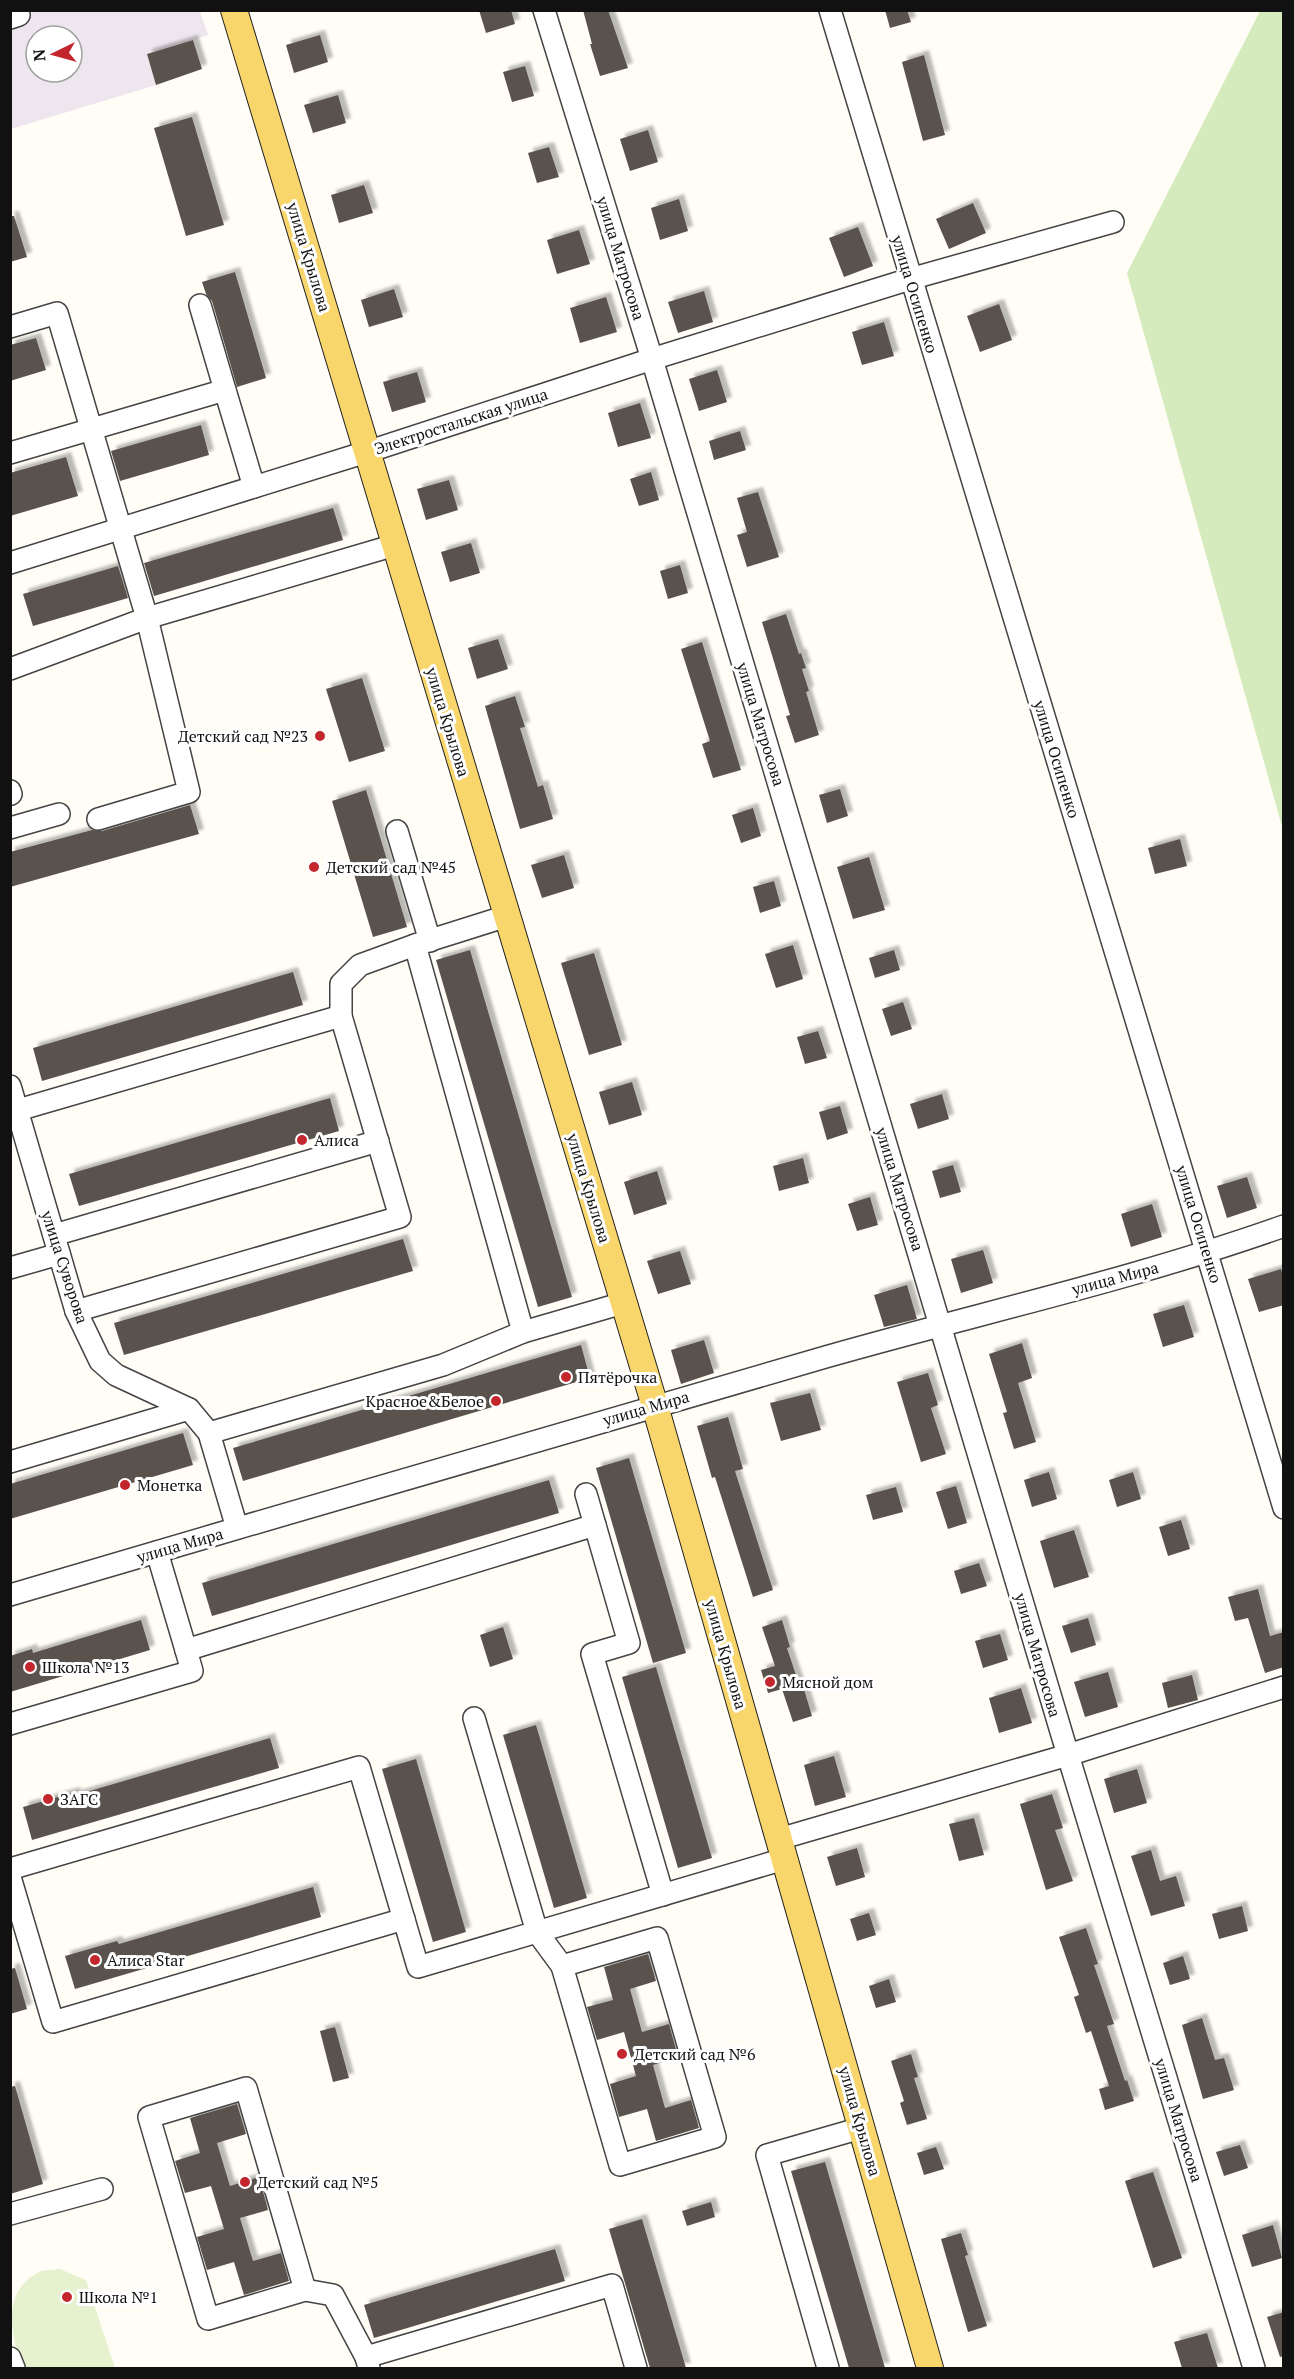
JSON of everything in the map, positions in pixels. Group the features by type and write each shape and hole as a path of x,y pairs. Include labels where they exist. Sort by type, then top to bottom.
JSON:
{"main road":[{"name":"улица Крылова","path":"234,10 655,1406 930,2368"}],"street":[{"name":"улица Матросова","path":"544,10 652,359 1068,1755 1254,2368"},
{"name":"улица Осипенко","path":"830,10 1284,1508"},
{"name":"Электростальская улица","path":"10,563 910,279 1113,222"},
{"path":"200,305 254,487"},
{"path":"10,327 57,313 147,618 189,792 98,819"},
{"path":"10,453 225,390"},
{"path":"10,669 147,618 395,545"},
{"path":"10,828 59,814"},
{"path":"397,831 422,943 523,1332"},
{"path":"76,1311 400,1217 341,1016 341,984 360,965 507,916"},
{"path":"18,1110 341,1016"},
{"name":"улица Суворова","path":"10,1086 76,1311 100,1361 116,1375 189,1409 209,1433 237,1528"},
{"path":"10,1268 57,1244 378,1141"},
{"name":"улица Мира","path":"10,1595 940,1324 1208,1253 1284,1226"},
{"path":"209,1433 443,1365 523,1332 623,1303"},
{"path":"10,1462 189,1409"},
{"path":"586,1494 630,1643 592,1654 663,1894"},
{"path":"186,1650 595,1525"},
{"path":"10,1724 192,1671 157,1552"},
{"path":"10,1869 359,1767 418,1966 663,1894 781,1849 1284,1687"},
{"path":"474,1718 537,1932 562,1966 620,2165 716,2138 657,1938 562,1966"},
{"path":"10,1877 53,2022 404,1919"},
{"path":"305,2290 246,2088 149,2117 208,2319 305,2290 333,2295 368,2363 612,2285 636,2368"},
{"path":"828,2368 767,2155 861,2128"},
{"path":"10,2214 102,2189"},
{"path":"10,2358 14,2368"}],"shaded area":[{"path":"11,11 200,11 208,35 147,54 156,85 11,129"}],"green space":[{"path":"1260,11 1284,11 1283,830 1127,273"},
{"path":"60,2269 86,2280 115,2368 22,2368 13,2329 13,2304 25,2282 37,2273"}],"building":[{"path":"479,10 511,10 515,24 486,33"},
{"path":"583,10 608,10 628,68 600,76"},
{"path":"885,10 907,10 911,22 890,28"},
{"path":"320,35 328,62 294,73 286,45"},
{"path":"193,40 202,69 156,85 147,54"},
{"path":"924,55 945,135 923,141 902,62"},
{"path":"525,66 534,96 512,102 503,72"},
{"path":"338,95 346,123 313,133 304,105"},
{"path":"192,117 224,225 186,236 154,128"},
{"path":"648,130 658,162 630,171 620,139"},
{"path":"549,147 559,177 537,183 528,153"},
{"path":"364,185 373,213 339,223 331,195"},
{"path":"679,199 688,231 660,240 651,208"},
{"path":"973,203 986,233 949,249 936,219"},
{"path":"10,216 14,216 27,257 10,262"},
{"path":"858,227 873,266 844,277 829,238"},
{"path":"579,230 590,264 557,274 547,240"},
{"path":"235,272 266,378 237,387 212,301 206,294 202,282"},
{"path":"394,289 403,317 369,327 361,300"},
{"path":"704,291 713,322 678,333 668,302"},
{"path":"606,297 617,332 580,343 570,308"},
{"path":"999,304 1012,340 980,352 967,316"},
{"path":"884,322 894,356 862,365 852,332"},
{"path":"36,338 46,370 10,381 10,345"},
{"path":"717,370 727,402 699,411 689,379"},
{"path":"417,372 426,402 392,412 383,382"},
{"path":"640,403 651,438 618,447 608,413"},
{"path":"201,425 209,455 120,481 111,451"},
{"path":"740,431 746,450 714,460 709,441"},
{"path":"66,457 78,496 10,516 10,473"},
{"path":"651,472 659,500 639,506 630,479"},
{"path":"449,480 458,510 426,520 417,489"},
{"path":"758,492 779,557 747,567 737,535 747,532 737,498"},
{"path":"333,508 343,540 154,596 144,563"},
{"path":"471,543 480,573 450,582 441,552"},
{"path":"680,565 688,593 668,599 660,571"},
{"path":"118,566 128,598 33,626 23,594"},
{"path":"786,614 806,668 802,669 809,691 806,692 819,735 795,743 786,716 790,715 762,622"},
{"path":"498,639 508,669 477,679 468,648"},
{"path":"702,642 741,770 713,778 702,744 710,741 681,649"},
{"path":"362,678 385,751 349,762 326,689"},
{"path":"515,696 525,727 520,728 538,787 543,785 553,819 520,829 485,706"},
{"path":"840,789 848,816 827,823 819,795"},
{"path":"366,790 407,927 373,937 332,801"},
{"path":"190,805 199,834 10,887 10,852 92,830 102,831"},
{"path":"753,808 761,836 741,843 732,815"},
{"path":"1180,839 1187,866 1155,874 1148,848"},
{"path":"564,855 574,888 542,898 531,865"},
{"path":"869,857 885,910 853,919 837,867"},
{"path":"774,881 781,906 760,913 753,887"},
{"path":"793,945 803,979 776,988 765,954"},
{"path":"470,950 572,1297 538,1307 436,960"},
{"path":"894,950 900,970 875,978 869,958"},
{"path":"594,953 622,1045 589,1055 561,963"},
{"path":"293,972 303,1005 42,1081 33,1048"},
{"path":"903,1002 912,1029 891,1036 882,1009"},
{"path":"818,1031 827,1058 805,1064 797,1037"},
{"path":"632,1082 642,1115 609,1125 599,1092"},
{"path":"942,1094 949,1119 918,1129 910,1104"},
{"path":"330,1098 339,1131 79,1206 69,1174"},
{"path":"840,1106 848,1133 827,1140 819,1112"},
{"path":"803,1158 809,1183 779,1191 773,1166"},
{"path":"953,1165 961,1192 940,1198 932,1171"},
{"path":"657,1171 667,1204 634,1215 624,1182"},
{"path":"1247,1177 1257,1208 1227,1218 1217,1186"},
{"path":"870,1197 878,1225 857,1231 848,1204"},
{"path":"1152,1204 1162,1237 1131,1247 1121,1214"},
{"path":"403,1239 413,1271 124,1355 114,1323"},
{"path":"983,1250 993,1283 961,1293 951,1259"},
{"path":"680,1251 691,1284 658,1294 647,1261"},
{"path":"1281,1269 1284,1278 1284,1305 1259,1312 1248,1279"},
{"path":"907,1285 917,1319 884,1327 874,1295"},
{"path":"1184,1305 1194,1337 1163,1347 1153,1314"},
{"path":"704,1340 714,1373 681,1384 671,1350"},
{"path":"1022,1343 1032,1378 1018,1383 1036,1442 1014,1449 1003,1413 1007,1412 989,1354"},
{"path":"581,1345 590,1378 243,1481 233,1448"},
{"path":"928,1373 938,1405 931,1408 946,1454 921,1462 897,1382"},
{"path":"810,1393 821,1430 781,1441 770,1403"},
{"path":"728,1417 743,1469 735,1471 773,1590 753,1597 715,1477 712,1478 697,1426"},
{"path":"183,1433 193,1465 10,1519 10,1484"},
{"path":"629,1458 686,1653 653,1663 596,1468"},
{"path":"1049,1472 1057,1499 1032,1507 1024,1480"},
{"path":"1133,1472 1141,1499 1117,1507 1109,1480"},
{"path":"549,1480 559,1513 212,1616 202,1583"},
{"path":"956,1486 967,1523 948,1529 936,1492"},
{"path":"896,1487 903,1512 873,1520 866,1495"},
{"path":"1181,1520 1190,1549 1168,1556 1159,1527"},
{"path":"1074,1530 1089,1577 1054,1588 1040,1541"},
{"path":"979,1563 987,1586 961,1594 954,1571"},
{"path":"1258,1589 1270,1636 1284,1632 1284,1667 1265,1673 1248,1618 1235,1621 1228,1597"},
{"path":"1088,1618 1096,1645 1071,1653 1062,1626"},
{"path":"141,1620 150,1650 10,1692 10,1656 32,1649 33,1653"},
{"path":"782,1620 790,1647 787,1648 800,1687 803,1686 812,1716 793,1722 782,1689 768,1693 761,1670 775,1666 762,1627"},
{"path":"503,1627 513,1659 490,1667 480,1635"},
{"path":"1000,1634 1008,1660 983,1668 975,1641"},
{"path":"656,1667 712,1858 678,1868 622,1677"},
{"path":"1108,1672 1118,1707 1085,1717 1074,1682"},
{"path":"1192,1675 1198,1700 1168,1708 1162,1683"},
{"path":"1021,1688 1032,1723 999,1733 989,1698"},
{"path":"536,1725 587,1898 554,1908 503,1735"},
{"path":"270,1738 279,1768 32,1840 23,1807 75,1792 76,1795"},
{"path":"834,1756 846,1797 815,1806 804,1765"},
{"path":"416,1759 466,1932 433,1942 382,1769"},
{"path":"1137,1769 1147,1803 1114,1813 1104,1779"},
{"path":"1052,1794 1063,1828 1055,1830 1073,1881 1046,1890 1020,1804"},
{"path":"974,1818 984,1855 959,1861 949,1824"},
{"path":"857,1848 865,1877 836,1886 827,1857"},
{"path":"1151,1850 1160,1881 1176,1876 1185,1906 1151,1916 1131,1856"},
{"path":"313,1887 321,1917 75,1989 65,1956 117,1941 119,1944"},
{"path":"1242,1906 1248,1931 1219,1939 1212,1914"},
{"path":"869,1913 876,1935 857,1941 850,1919"},
{"path":"1086,1928 1098,1964 1094,1965 1114,2024 1107,2026 1134,2101 1105,2110 1099,2089 1109,2086 1091,2031 1086,2033 1074,1997 1079,1995 1059,1937"},
{"path":"648,1954 656,1981 630,1989 642,2032 669,2024 678,2057 653,2065 665,2108 691,2100 699,2128 656,2141 647,2109 619,2117 610,2084 636,2076 624,2032 597,2040 587,2007 613,2000 604,1967"},
{"path":"1183,1956 1190,1979 1170,1985 1163,1963"},
{"path":"15,1968 27,2009 10,2014 10,1969"},
{"path":"889,1979 896,2002 876,2008 869,1986"},
{"path":"1202,2018 1215,2060 1224,2058 1234,2090 1203,2099 1182,2025"},
{"path":"335,2027 349,2078 333,2082 320,2031"},
{"path":"911,2054 918,2077 914,2078 927,2119 907,2125 900,2103 904,2101 891,2061"},
{"path":"15,2086 43,2184 10,2194 10,2087"},
{"path":"237,2104 246,2134 217,2143 230,2186 259,2177 268,2210 240,2218 253,2261 281,2253 289,2281 244,2295 234,2262 207,2270 197,2237 224,2229 211,2186 185,2193 175,2161 200,2153 190,2118"},
{"path":"1240,2145 1248,2168 1224,2176 1216,2152"},
{"path":"936,2147 944,2169 924,2175 917,2153"},
{"path":"825,2162 885,2368 849,2368 791,2171"},
{"path":"1153,2172 1182,2258 1153,2268 1125,2181"},
{"path":"711,2202 715,2217 687,2226 682,2211"},
{"path":"642,2219 686,2368 650,2368 609,2229"},
{"path":"1273,2225 1282,2258 1252,2267 1242,2235"},
{"path":"961,2233 968,2255 965,2256 987,2326 968,2332 941,2239"},
{"path":"555,2249 565,2281 374,2338 364,2305"},
{"path":"1284,2312 1284,2356 1280,2357 1267,2317"},
{"path":"1207,2333 1218,2368 1182,2368 1174,2342"}],"place":[{"name":"Детский сад №23","path":"320,736"},
{"name":"Детский сад №45","path":"314,867"},
{"name":"Алиса","path":"302,1140"},
{"name":"Пятёрочка","path":"566,1377"},
{"name":"Красное&Белое","path":"496,1401"},
{"name":"Монетка","path":"125,1485"},
{"name":"Школа №13","path":"30,1667"},
{"name":"Мясной дом","path":"770,1682"},
{"name":"ЗАГС","path":"48,1799"},
{"name":"Алиса Star","path":"95,1960"},
{"name":"Детский сад №6","path":"622,2054"},
{"name":"Детский сад №5","path":"245,2182"},
{"name":"Школа №1","path":"67,2297"}]}
